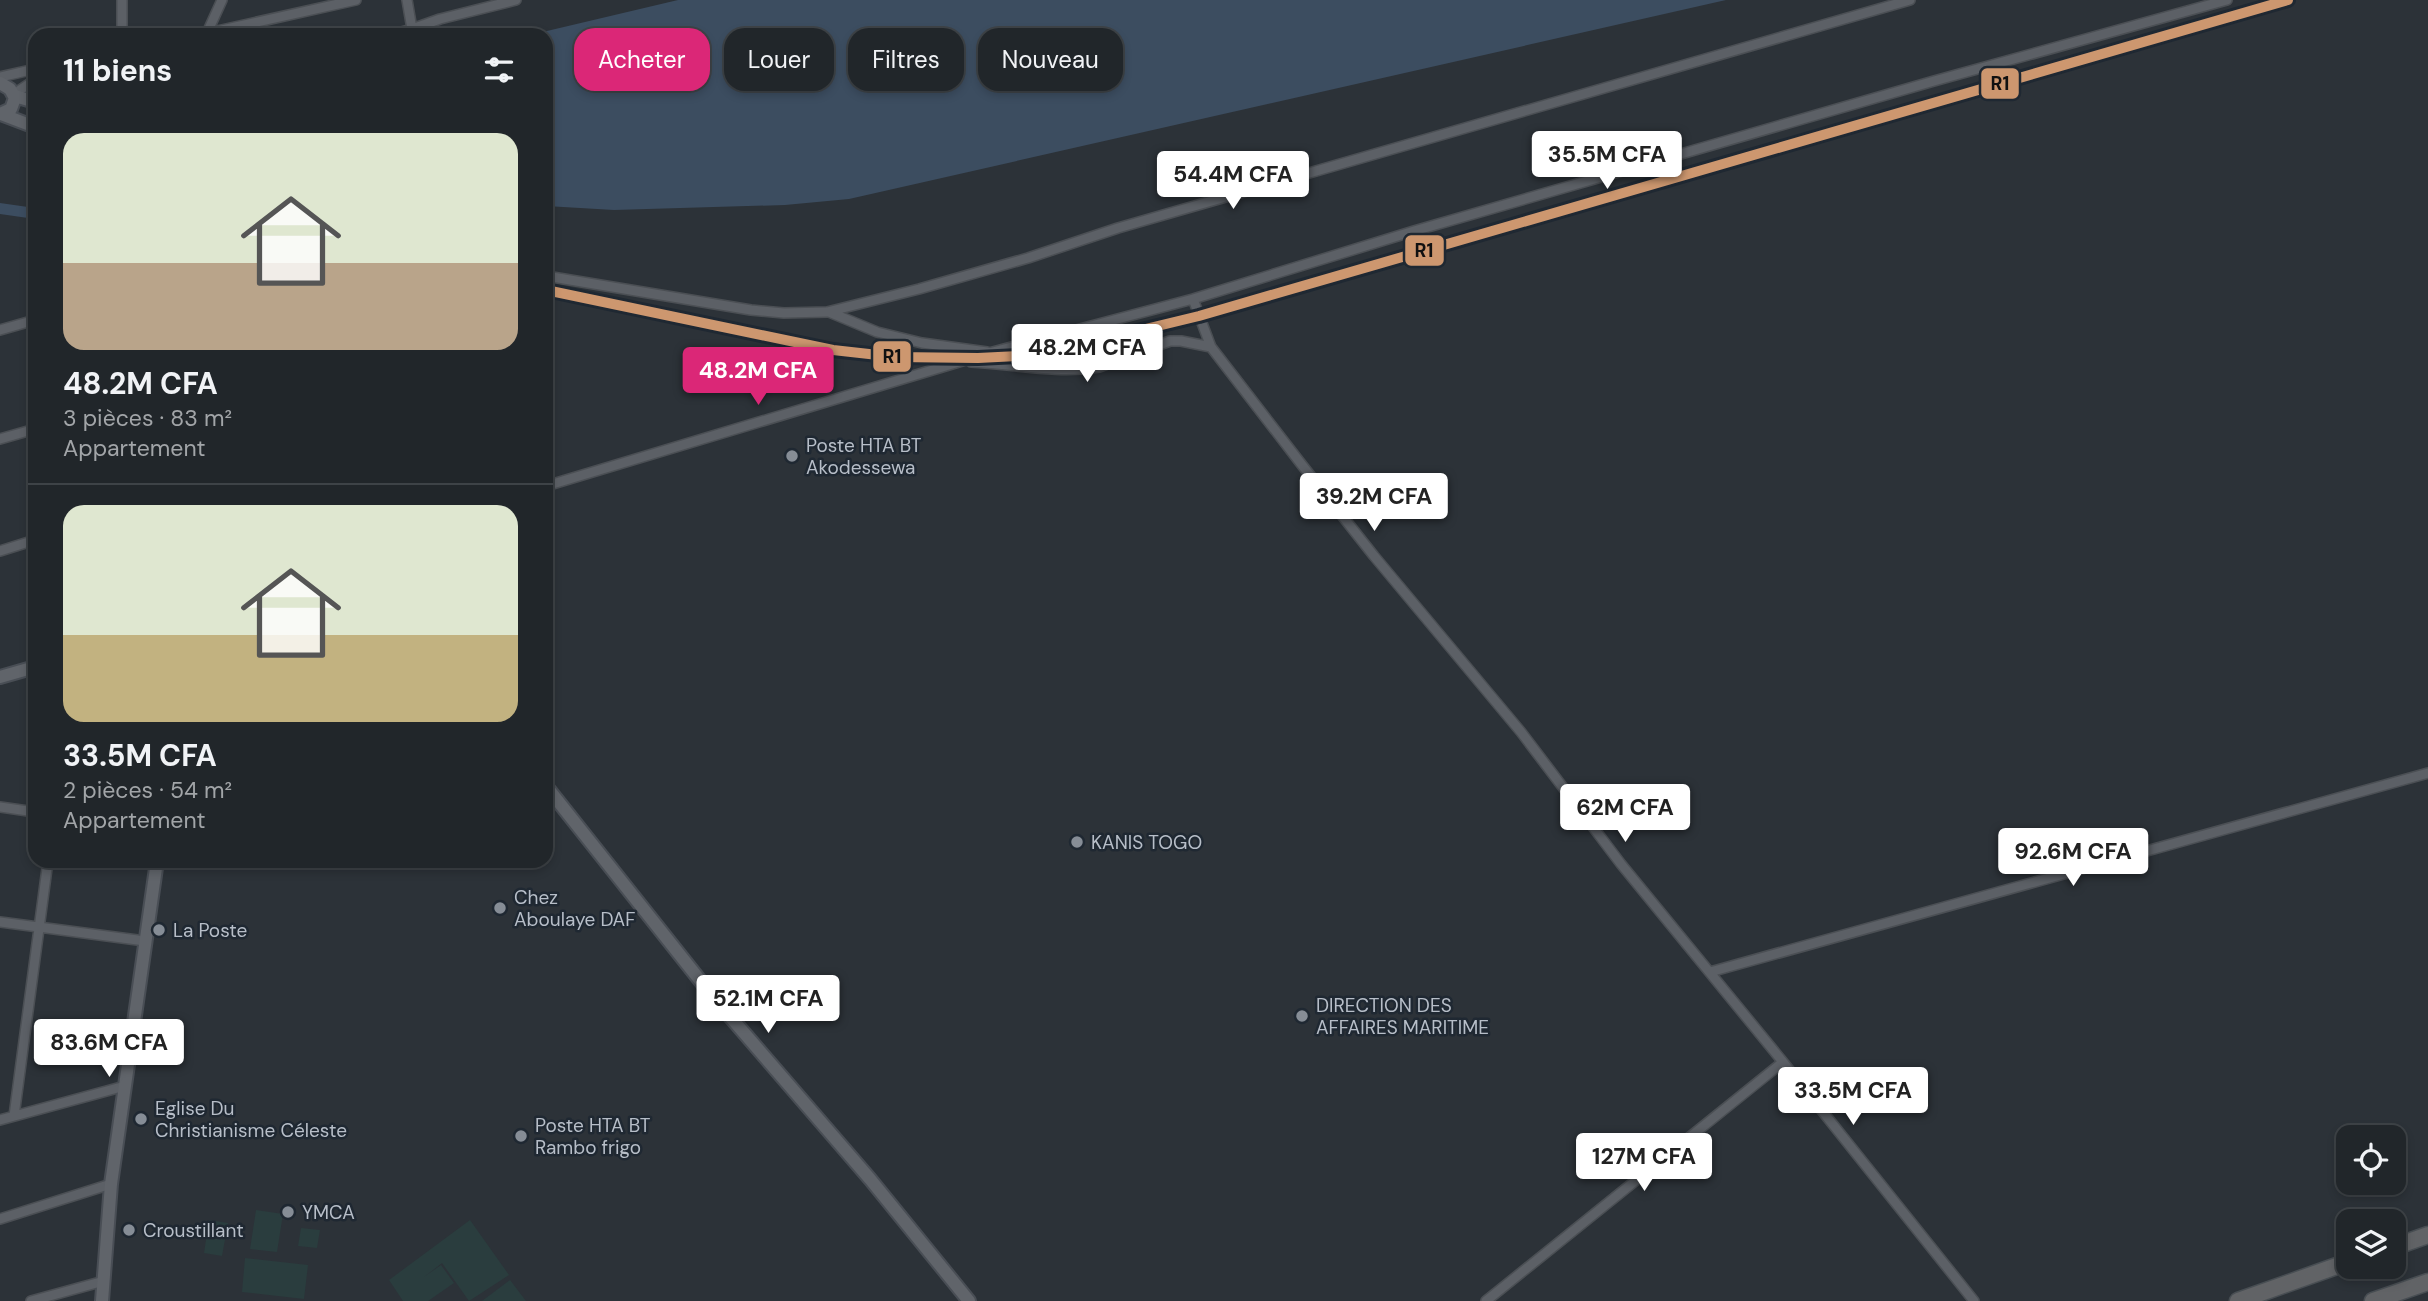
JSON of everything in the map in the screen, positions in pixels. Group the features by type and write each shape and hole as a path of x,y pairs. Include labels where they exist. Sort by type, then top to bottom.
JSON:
{"highway":[{"path":"2406,1243 2428,1235"},
{"path":"2238,1301 2336,1266"},
{"path":"2373,1301 2428,1282"}],"main road":[{"path":"0,83 15,95 28,100"},
{"path":"0,114 13,108 15,95"},
{"path":"0,114 28,124"},
{"path":"0,677 28,669"},
{"path":"553,795 714,998 870,1179 969,1301"},
{"path":"102,1301 111,1184 156,868"}],"street":[{"path":"122,0 122,28"},
{"path":"206,28 222,0"},
{"path":"230,28 356,0"},
{"path":"407,0 412,28"},
{"path":"415,28 516,0"},
{"path":"553,277 751,310 784,313 827,312 1004,265 1118,228 1910,0"},
{"path":"553,484 989,353 1193,299 1414,231 2227,0"},
{"path":"0,77 28,71"},
{"path":"15,95 28,85"},
{"path":"1193,299 1210,346 1374,556 1521,732 1621,864 1974,1301"},
{"path":"827,312 877,332 922,343 989,353"},
{"path":"0,330 28,322"},
{"path":"962,362 1000,363 1043,369 1087,369 1170,341 1210,346"},
{"path":"0,439 28,431"},
{"path":"0,551 28,542"},
{"path":"1710,972 2428,773"},
{"path":"0,807 28,810"},
{"path":"13,1116 47,868"},
{"path":"0,922 145,941"},
{"path":"1486,1301 1783,1062"},
{"path":"0,1120 125,1086"},
{"path":"0,1219 111,1184"},
{"path":"31,1301 104,1281"}],"shaded area":[{"path":"256,1210 283,1214 277,1252 250,1249"},
{"path":"209,1220 228,1223 222,1256 204,1253"},
{"path":"470,1220 509,1275 469,1301 442,1263 424,1277 441,1265 454,1283 428,1301 403,1301 389,1280"},
{"path":"301,1228 320,1230 317,1248 298,1246"},
{"path":"245,1258 308,1265 304,1299 242,1292"},
{"path":"510,1280 526,1301 482,1301"}],"water":[{"path":"678,0 1726,0 849,199 785,205 614,210 553,206 553,30"},
{"path":"0,203 28,207 28,218 0,214"}],"transit line":[{"name":"R1","path":"553,291 833,350 896,357 978,358 1038,355 1199,316 2288,0"}],"place":[{"name":"Poste HTA BT Akodessewa","path":"792,456"},
{"name":"KANIS TOGO","path":"1077,842"},
{"name":"Chez Aboulaye DAF","path":"500,908"},
{"name":"La Poste","path":"159,930"},
{"name":"DIRECTION DES AFFAIRES MARITIME","path":"1302,1016"},
{"name":"Eglise Du Christianisme Céleste","path":"141,1119"},
{"name":"Poste HTA BT Rambo frigo","path":"521,1136"},
{"name":"YMCA","path":"288,1212"},
{"name":"Croustillant","path":"129,1230"}]}
